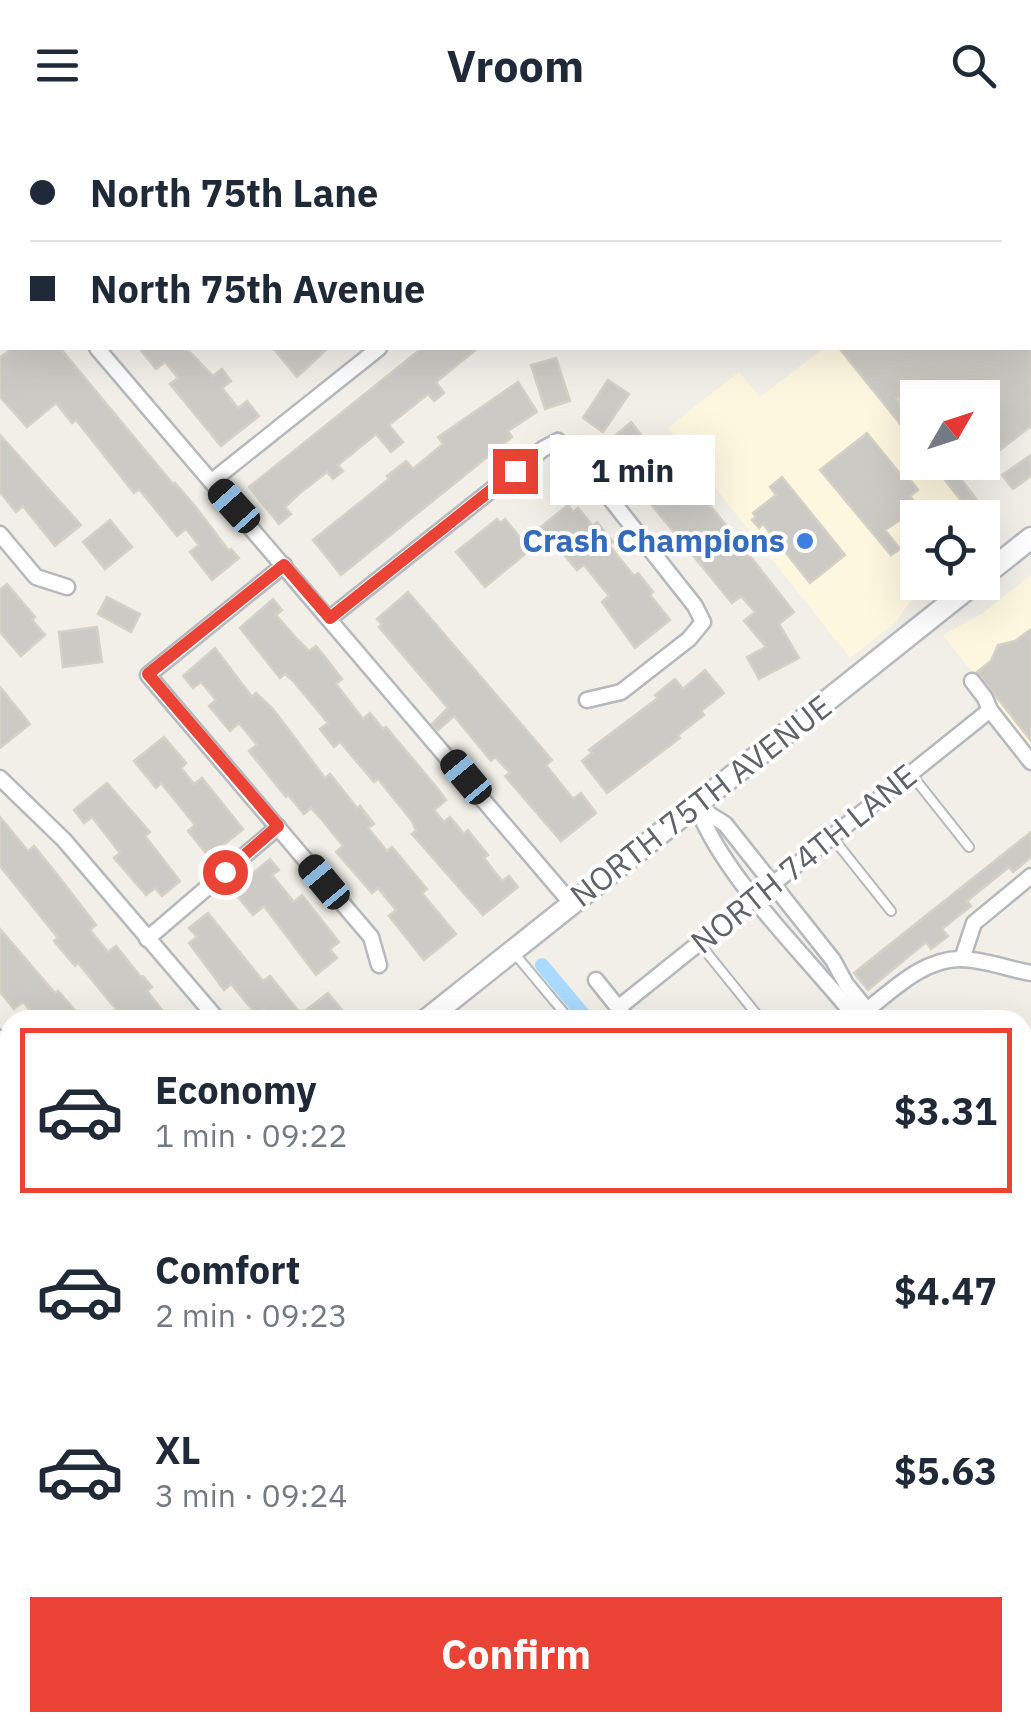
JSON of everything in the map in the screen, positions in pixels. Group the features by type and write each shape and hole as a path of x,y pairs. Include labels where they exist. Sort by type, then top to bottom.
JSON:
{"main road":[{"path":"1000,563 1031,538"},
{"name":"NORTH 75TH AVENUE","path":"443,1010 954,600"}],"street":[{"path":"99,350 572,904"},
{"path":"212,481 376,350"},
{"path":"330,618 558,440 575,454 695,606 703,622 689,639 622,692 587,700"},
{"path":"0,534 36,577 67,587"},
{"path":"284,565 148,674 371,936 379,965"},
{"path":"972,681 1031,762"},
{"name":"NORTH 74TH LANE","path":"627,1010 699,943 990,710"},
{"path":"2,784 64,840 209,1010"},
{"path":"696,806 725,824 833,960 856,1010"},
{"path":"696,806 709,838 816,974 853,1010"},
{"path":"147,938 278,826"},
{"path":"962,959 974,923 1031,876"},
{"path":"867,1010 924,968 942,961 962,959 1031,974"},
{"path":"816,974 833,960"},
{"name":"NORTH 74TH LANE","path":"596,980 620,1010"}],"lane":[{"path":"911,774 969,848"},
{"path":"832,837 892,911"},
{"path":"699,943 753,1010"},
{"path":"513,951 562,1010"}],"shaded area":[{"path":"821,350 841,350 900,425 900,480 943,480 959,500 900,500 900,600 913,600 896,622 850,658 668,428 739,372 760,397"},
{"path":"1031,575 1031,747 943,635"}],"building":[{"path":"10,350 62,350 229,551 239,558 212,580 190,552 199,545 186,529 177,536 139,489 134,493 76,420 72,423 56,403 27,427 0,397 0,358"},
{"path":"141,350 188,350 213,376 222,369 231,381 222,388 238,408 247,401 259,416 221,446 170,384 178,378 165,362 156,369"},
{"path":"275,350 326,350 297,377"},
{"path":"420,350 476,350 436,382 444,393 434,401 428,394 389,425 403,442 391,452 376,434 338,465 343,471 333,479 327,472 300,493 285,507 291,514 279,524 249,487"},
{"path":"841,350 1031,350 1031,426 1000,450 1000,380 900,380 900,398 896,398 900,403 900,424"},
{"path":"556,358 570,401 545,409 531,365"},
{"path":"608,380 629,394 603,432 583,418"},
{"path":"518,382 537,412 508,431 512,437 341,575 313,540 406,461 413,469 443,444 438,437"},
{"path":"631,422 650,446 654,443 698,490 794,612 779,624 799,658 759,679 747,657 766,647 744,621 755,612 741,596 732,603 637,487 619,471 628,464 609,441"},
{"path":"867,433 900,474 900,480 910,480 918,490 910,496 913,500 900,500 900,520 885,530 900,549 891,555 820,470"},
{"path":"0,435 81,525 55,546 23,506 16,512 0,492"},
{"path":"1031,455 1031,476 1013,489 1002,475"},
{"name":"Crash Champions","path":"782,477 845,555 810,583 763,524 759,528 752,520 756,517 753,513 776,495 770,487"},
{"path":"945,480 962,480 977,500 961,500"},
{"path":"568,505 573,512 578,508 593,526 597,522 613,542 609,545 634,576 638,573 670,620 635,648 602,602 609,596 584,565 577,570 541,527"},
{"path":"497,519 500,523 505,519 530,550 485,587 456,552"},
{"path":"110,520 132,547 105,569 83,542"},
{"path":"7,584 45,635 21,656 0,632 0,590"},
{"path":"408,592 552,760 546,765 573,799 581,793 596,813 561,841 505,776 510,773 495,757 491,761 454,716 438,730 432,724 448,708 379,627 382,624 377,619"},
{"path":"107,597 140,614 131,632 98,614"},
{"path":"273,599 282,610 276,615 309,651 316,646 342,679 336,684 363,719 370,713 383,729 386,727 438,789 446,800 434,810 444,822 450,817 464,834 468,830 502,881 509,876 518,887 483,915 412,834 416,831 412,821 378,779 374,782 340,742 334,747 320,729 328,723 294,682 285,674 280,678 240,628"},
{"path":"97,627 102,662 63,667 59,632"},
{"path":"1031,629 1031,741 977,672 991,661 998,645 1015,641"},
{"path":"215,648 252,697 256,693 273,709 325,778 330,774 357,808 360,806 374,824 368,828 387,851 392,847 427,889 422,893 456,934 424,960 389,916 396,910 378,888 372,893 336,852 343,846 323,821 311,808 304,814 286,797 249,751 257,745 239,723 230,731 209,706 216,700 201,682 193,688 183,676"},
{"path":"705,670 724,693 701,711 704,715 678,735 680,738 607,793 582,761 592,753 589,750 658,698 655,695 675,679 683,689"},
{"path":"0,687 30,724 0,748"},
{"path":"164,737 186,763 181,768 194,784 202,778 243,829 209,857 188,831 195,825 161,783 156,788 134,761"},
{"path":"107,783 150,832 145,836 180,881 162,896 155,888 146,895 114,858 120,853 92,817 84,823 74,810"},
{"path":"0,817 28,851 34,846 96,925 90,930 108,952 116,946 152,987 147,991 162,1010 117,1010 54,941 58,938 0,866"},
{"path":"1031,832 1031,857 1013,872 1009,867 967,901 971,906 942,929 948,936 931,949 926,942 868,990 854,973"},
{"path":"270,859 279,870 272,875 294,902 302,895 339,942 330,949 337,958 316,975 264,906 253,915 232,890"},
{"path":"208,913 263,981 270,976 298,1010 253,1010 231,984 224,990 189,943 197,937 189,928"},
{"path":"0,929 75,1010 30,1010 23,1002 14,1009 0,992"},
{"path":"328,993 342,1010 306,1010"}],"waterway":[{"path":"542,965 580,1010"}],"place":[{"name":"Crash Champions","path":"805,541"}],"route":[{"path":"225,872 278,826 148,674 284,565 330,618 515,471"}]}
